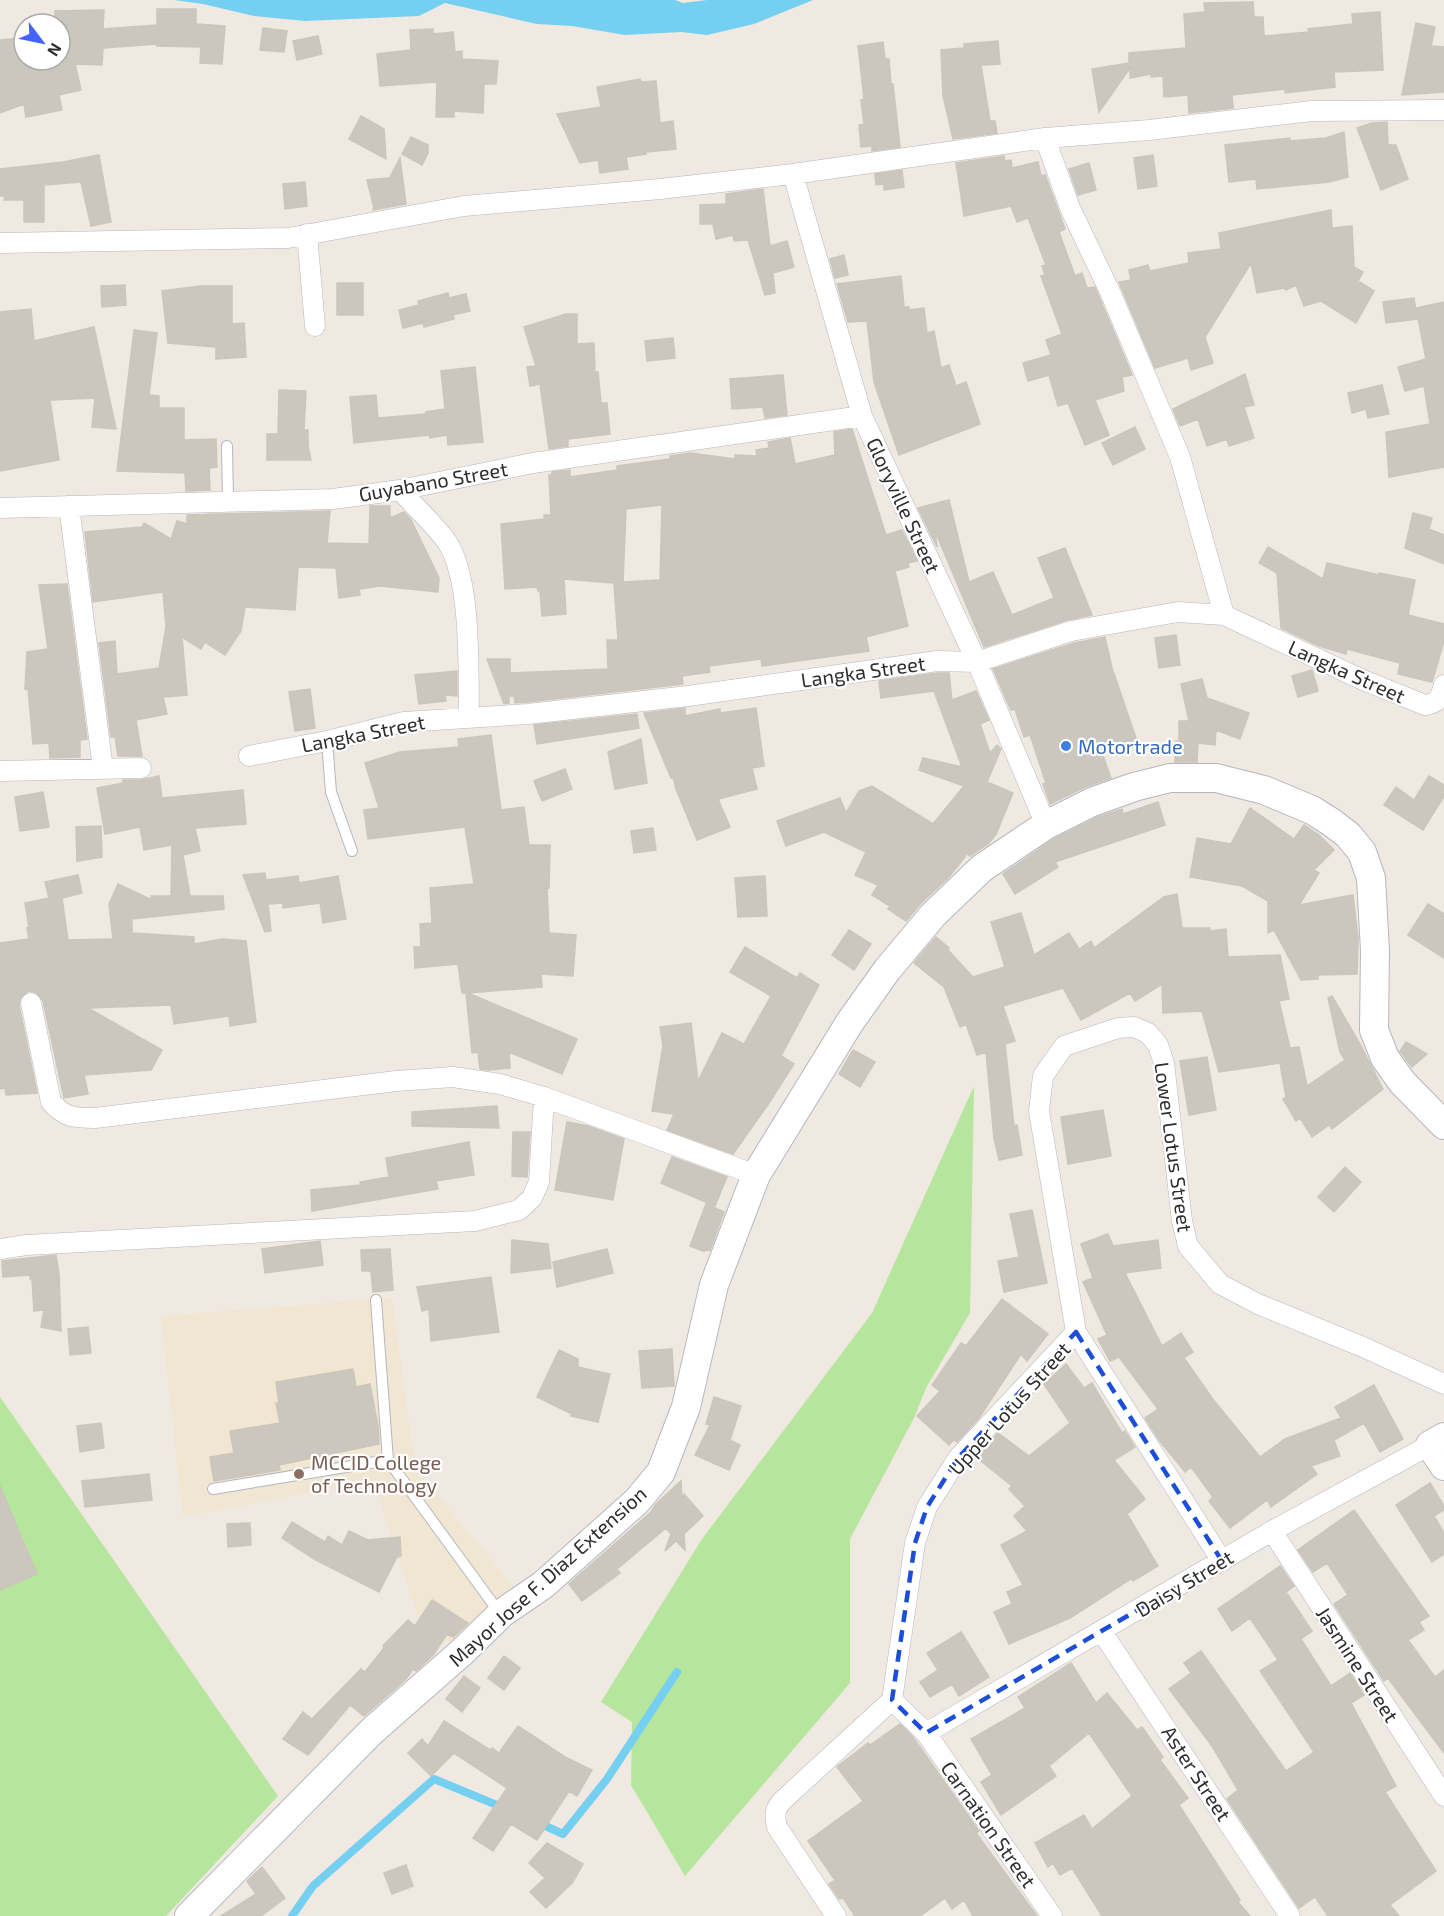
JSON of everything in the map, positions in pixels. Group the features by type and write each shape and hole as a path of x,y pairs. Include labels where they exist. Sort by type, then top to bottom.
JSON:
{"street":[{"path":"0,243 288,238 464,206 660,189 793,174 1046,138 1149,130 1312,111 1444,110"},
{"path":"1046,138 1070,208 1111,294 1180,457 1224,615"},
{"name":"Gloryville Street","path":"793,174 862,416 977,662 1046,825"},
{"path":"307,234 315,326"},
{"name":"Guyabano Street","path":"0,508 333,499 400,490 533,464 862,416"},
{"path":"400,490 447,542 457,563 463,589 469,716"},
{"path":"69,506 103,769"},
{"name":"Langka Street","path":"249,756 327,741 404,722 469,716 528,714 653,700 937,661 977,662 1071,631 1178,612 1224,615 1363,680 1425,705 1434,704 1440,699 1444,685"},
{"path":"0,771 141,768"},
{"name":"Mayor Jose F. Diaz Extension","path":"189,1916 372,1731 462,1652 502,1613 543,1585 637,1501 661,1472 686,1407 714,1285 756,1175 850,1022 886,970 933,915 982,868 1046,825 1092,802 1134,787 1170,778 1216,778 1264,790 1304,806 1331,822 1348,835 1362,852 1371,878 1375,951 1374,1030 1377,1039 1385,1058 1402,1082 1444,1125"},
{"path":"31,1003 51,1102 61,1114 78,1118 95,1118 453,1077 500,1084 544,1097 756,1175"},
{"name":"Lower Lotus Street","path":"1076,1332 1039,1111 1043,1076 1064,1046 1118,1028 1134,1027 1148,1033 1158,1045 1164,1063 1181,1210 1188,1245 1220,1284 1258,1304 1363,1347 1444,1384"},
{"path":"0,1249 26,1245 475,1221 519,1210 532,1198 539,1182 544,1097"},
{"name":"Upper Lotus Street","path":"892,1700 915,1543 927,1507 958,1458 1076,1332 1222,1560"},
{"name":"Daisy Street","path":"926,1733 1272,1531 1439,1449"},
{"name":"Jasmine Street","path":"1272,1531 1444,1796"},
{"name":"Aster Street","path":"1102,1632 1290,1916"},
{"path":"837,1916 777,1827 774,1815 778,1805 892,1700 926,1733"},
{"name":"Carnation Street","path":"926,1733 1052,1916"}],"lane":[{"path":"227,446 228,502"},
{"path":"327,741 330,792 352,851"},
{"path":"376,1300 388,1460 496,1608 502,1613"},
{"path":"213,1489 388,1460"}],"highlighted area":[{"path":"1076,1332 1222,1561 926,1733 892,1700 915,1543 927,1507 958,1458"}],"shaded area":[{"name":"MCCID College of Technology","path":"392,1298 415,1468 523,1598 462,1652 418,1617 373,1480 183,1517 161,1316"}],"green space":[{"path":"974,1086 970,1313 926,1388 914,1418 850,1539 850,1683 685,1876 631,1785 632,1722 601,1702 702,1539 872,1313"},
{"path":"0,1397 278,1796 166,1916 0,1916"}],"water":[{"path":"174,0 675,0 683,3 707,0 813,0 754,24 707,35 681,32 625,35 572,26 537,24 445,3 419,16 305,21 254,16"}],"building":[{"path":"1253,2 1254,17 1263,17 1264,36 1309,32 1308,29 1353,24 1352,14 1380,12 1383,70 1334,72 1335,87 1285,93 1285,89 1232,95 1233,108 1189,113 1188,95 1164,97 1163,76 1151,77 1151,74 1130,78 1130,68 1099,112 1092,69 1129,63 1129,53 1186,48 1184,14 1205,12 1204,3"},
{"path":"157,9 196,9 196,24 225,26 222,64 200,63 201,47 157,46 157,44 103,48 102,65 75,64 81,90 59,95 62,110 26,117 24,104 0,113 0,40 12,39 12,72 72,72 72,12 55,11 104,10 103,29 157,25"},
{"path":"1416,23 1435,27 1431,46 1444,47 1444,92 1402,95"},
{"path":"263,28 287,31 284,52 260,50"},
{"path":"433,29 433,34 453,32 455,52 462,51 462,59 498,61 496,84 484,84 483,113 454,111 454,117 436,117 437,82 380,86 377,54 411,50 410,30"},
{"path":"318,36 322,54 297,60 293,41"},
{"path":"998,41 1000,64 981,65 990,121 995,121 997,133 953,139 943,96 941,50 964,48 964,44"},
{"path":"883,42 885,59 889,59 900,147 872,151 872,146 861,147 859,125 864,124 861,100 864,99 858,46"},
{"path":"640,79 641,82 656,81 660,123 673,121 676,149 626,157 628,169 600,173 598,160 580,163 557,114 601,107 597,87"},
{"path":"361,116 384,129 386,159 349,139"},
{"path":"1387,122 1388,145 1396,145 1408,179 1381,190 1357,128 1372,123"},
{"path":"1344,132 1348,177 1329,182 1257,189 1256,179 1229,182 1225,145 1290,138 1290,141 1326,138"},
{"path":"411,137 428,145 428,153 422,165 402,154"},
{"path":"99,155 111,222 91,226 81,182 44,185 44,222 24,222 24,200 4,200 5,196 0,196 0,169 63,162"},
{"path":"1153,155 1157,186 1138,189 1134,158"},
{"path":"1004,156 1005,161 1011,160 1012,168 1038,162 1041,176 1045,175 1065,229 1059,232 1075,276 1082,273 1087,288 1095,287 1132,375 1122,377 1124,391 1095,400 1109,435 1085,445 1068,403 1058,406 1049,375 1028,381 1023,363 1051,355 1046,340 1062,334 1041,276 1045,275 1042,266 1046,265 1028,218 1017,222 1011,206 964,216 956,163"},
{"path":"400,158 406,204 373,210 367,180 388,178 388,181"},
{"path":"1089,163 1096,190 1078,195 1069,169"},
{"path":"902,170 904,187 884,190 884,184 876,185 875,174"},
{"path":"305,182 307,206 285,209 283,184"},
{"path":"763,189 770,246 787,241 794,267 773,273 775,293 765,295 748,240 734,241 733,235 716,239 713,224 700,224 700,205 726,204 726,194"},
{"path":"1331,210 1332,228 1352,226 1354,267 1363,272 1358,281 1374,291 1356,323 1321,301 1304,306 1296,285 1286,290 1284,288 1257,293 1251,263 1205,337 1213,363 1191,370 1188,358 1155,368 1119,282 1131,280 1129,270 1148,265 1150,271 1189,263 1188,253 1221,249 1219,233"},
{"path":"844,255 848,275 835,278 830,259"},
{"path":"901,276 904,307 909,307 909,310 924,308 927,333 934,331 941,368 949,365 956,386 966,382 980,424 899,455 874,382 867,321 848,322 837,284"},
{"path":"337,283 363,283 363,315 337,315"},
{"path":"125,285 126,305 102,307 101,286"},
{"path":"201,286 232,286 232,324 244,323 246,357 216,359 216,347 168,343 162,291"},
{"path":"448,293 449,298 466,294 470,311 453,315 454,319 424,327 423,323 403,328 399,310 419,305 418,301"},
{"path":"1414,298 1417,319 1386,323 1383,302"},
{"path":"1444,302 1444,467 1389,477 1386,432 1430,424 1424,386 1405,391 1398,367 1426,359 1416,308"},
{"path":"31,309 34,341 94,327 116,429 92,427 95,398 50,400 59,460 0,471 0,312"},
{"path":"566,314 577,314 577,344 594,343 595,372 598,372 601,403 607,403 610,434 568,439 568,446 549,449 540,384 530,386 527,367 536,366 524,327"},
{"path":"134,330 157,333 149,395 159,396 159,408 184,408 184,440 216,439 217,467 209,468 210,490 186,491 185,473 117,471"},
{"path":"673,338 675,358 647,361 645,341"},
{"path":"475,367 483,442 448,445 447,435 430,438 429,435 354,443 350,397 376,395 378,418 426,414 426,412 445,409 441,371"},
{"path":"1245,374 1254,405 1244,407 1254,438 1229,446 1227,439 1207,446 1198,419 1180,426 1173,409"},
{"path":"783,375 787,415 765,418 763,407 732,409 730,379"},
{"path":"1382,385 1389,414 1368,418 1366,409 1352,413 1348,393"},
{"path":"279,390 306,391 304,430 308,430 311,460 267,460 267,434 278,434"},
{"path":"1135,427 1145,449 1113,465 1102,443"},
{"path":"852,429 886,535 902,530 917,561 908,563 909,567 895,571 908,626 866,637 869,651 762,666 761,659 709,666 710,672 682,676 683,684 515,703 514,696 509,696 509,703 504,704 487,659 510,659 510,673 608,669 607,640 618,640 614,583 564,579 566,614 542,616 540,591 537,587 505,589 501,524 544,519 544,515 551,515 549,475 552,475 552,472 570,470 570,477 617,470 617,466 670,459 670,456 690,453 735,459 735,455 757,456 756,450 769,448 768,442 790,438 795,464 835,455 834,432","holes":["662,505 660,580 623,582 626,509"]},
{"path":"949,500 969,582 993,572 1012,615 1054,598 1038,558 1065,548 1092,615 1067,620 984,647 935,531 937,547 918,508"},
{"path":"370,506 390,506 390,518 404,512 411,520 439,578 438,592 380,586 359,589 360,595 339,598 336,568 298,567 295,610 245,607 241,631 225,655 205,642 201,649 182,637 187,695 163,697 167,714 136,720 142,756 118,756 115,737 111,737 99,643 115,641 117,674 159,668 166,627 163,592 93,602 85,532 142,527 144,523 171,539 177,521 187,524 187,515 330,511 327,543 369,544"},
{"path":"1413,513 1432,518 1429,529 1444,535 1444,564 1405,548"},
{"path":"1268,547 1323,579 1327,563 1379,575 1379,573 1415,580 1408,615 1444,624 1444,641 1432,682 1398,674 1400,663 1347,649 1346,654 1319,646 1281,628 1277,573 1259,563"},
{"path":"67,584 87,739 80,740 80,757 50,758 49,743 33,744 28,688 25,689 27,652 48,649 39,585"},
{"path":"1176,635 1180,665 1159,668 1155,638"},
{"path":"1105,637 1112,668 1137,741 1102,753 1111,778 1085,787 1050,804 1043,784 1046,783 1030,735 1024,737 1015,709 1011,710 993,669 1074,643"},
{"path":"1312,670 1318,691 1298,697 1292,676"},
{"path":"457,671 457,696 445,695 446,701 419,704 415,675"},
{"path":"949,673 952,700 976,691 989,720 980,724 990,753 997,745 1001,749 987,782 1013,793 996,834 989,843 970,856 967,854 949,877 921,903 906,921 888,909 890,906 872,895 878,885 855,875 866,852 824,832 786,846 777,821 840,798 846,813 859,791 872,786 933,824 964,786 919,770 923,758 962,767 934,691 881,698 879,681"},
{"path":"1202,679 1207,698 1249,713 1240,739 1216,730 1215,745 1198,743 1197,762 1175,762 1176,741 1179,741 1179,721 1189,721 1181,684"},
{"path":"310,689 315,728 295,731 289,692"},
{"path":"685,708 685,716 720,709 720,713 756,708 764,766 752,768 757,789 718,799 730,827 697,840 673,777 671,778 644,713"},
{"path":"637,714 639,728 537,744 534,725"},
{"path":"491,735 501,810 524,807 529,845 550,845 549,888 547,888 549,933 576,935 573,976 541,974 542,987 468,993 577,1039 562,1074 509,1052 510,1068 480,1069 478,1052 472,1053 466,993 462,993 458,964 415,968 414,947 421,947 420,924 432,923 430,888 474,884 465,827 368,839 364,810 379,808 365,763 400,752 459,747 458,739"},
{"path":"641,739 647,783 615,789 608,752"},
{"path":"565,769 572,789 542,801 534,781"},
{"path":"159,776 162,798 243,790 246,824 195,828 200,851 183,855 190,896 223,896 224,909 132,919 132,933 194,937 194,944 223,939 246,941 256,1022 230,1026 229,1016 174,1024 171,1005 88,1008 162,1050 151,1070 84,1075 88,1094 64,1098 43,1001 35,992 28,991 20,999 19,1005 37,1093 6,1095 5,1088 0,1089 0,943 29,939 25,903 49,898 45,882 78,875 82,893 62,898 68,940 113,939 109,904 118,884 152,900 151,896 171,896 172,845 144,850 140,827 105,834 97,788 123,783 123,780 141,780"},
{"path":"1429,776 1444,785 1444,796 1423,830 1384,805 1396,787 1414,800"},
{"path":"43,792 49,827 20,831 15,797"},
{"path":"1158,802 1165,825 1055,862 1058,867 1015,894 1003,874 1054,839 1098,817 1122,809 1123,814"},
{"path":"1250,808 1294,839 1304,825 1319,835 1334,850 1314,870 1319,873 1299,905 1353,895 1358,939 1357,974 1318,975 1318,979 1301,980 1274,930 1268,933 1268,901 1242,886 1190,877 1197,838 1231,844"},
{"path":"101,826 102,857 77,861 76,827"},
{"path":"653,828 656,850 634,853 631,831"},
{"path":"265,873 266,880 298,876 299,883 338,876 346,919 323,923 320,903 283,908 283,903 268,904 271,931 265,932 243,875"},
{"path":"765,876 767,916 738,917 735,878"},
{"path":"1177,894 1182,928 1210,928 1210,931 1226,929 1228,957 1280,955 1289,999 1279,1001 1290,1048 1299,1047 1307,1086 1345,1060 1340,1052 1328,998 1332,996 1383,1089 1332,1129 1329,1125 1312,1137 1300,1118 1296,1121 1283,1099 1286,1097 1280,1063 1219,1072 1202,1011 1163,1013 1162,984 1135,1001 1130,993 1081,1020 1063,988 1003,1006 1015,1041 1005,1044 1014,1126 1017,1125 1022,1155 999,1160 994,1138 986,1052 977,1055 966,1024 960,1027 944,987 914,963 936,937 949,948 948,950 973,977 1005,967 991,922 1021,913 1034,955 1069,933 1079,949 1091,941 1094,948 1164,897"},
{"path":"1428,904 1444,914 1444,958 1408,935"},
{"path":"849,930 871,944 854,970 832,955"},
{"path":"745,947 797,978 800,973 819,985 781,1056 794,1064 733,1154 667,1130 674,1114 652,1111 663,1046 660,1027 691,1023 698,1081 722,1033 744,1044 771,996 730,972"},
{"path":"1406,1042 1427,1054 1412,1067 1400,1051"},
{"path":"853,1050 875,1062 860,1087 839,1074"},
{"path":"1207,1057 1216,1110 1189,1115 1180,1061"},
{"path":"497,1106 499,1128 412,1126 412,1112"},
{"path":"1103,1110 1111,1156 1068,1164 1061,1117"},
{"path":"567,1122 588,1126 624,1139 613,1200 555,1190"},
{"path":"513,1132 530,1132 527,1177 512,1176"},
{"path":"469,1142 474,1175 436,1181 438,1189 312,1211 311,1190 361,1185 360,1182 389,1177 386,1158"},
{"path":"672,1157 727,1177 715,1206 661,1183"},
{"path":"1345,1167 1361,1182 1334,1212 1318,1197"},
{"path":"706,1204 724,1212 710,1250 703,1251 690,1246"},
{"path":"1032,1210 1047,1283 1004,1292 998,1261 1019,1257 1010,1214"},
{"path":"1108,1234 1113,1246 1158,1240 1161,1268 1125,1273 1162,1346 1181,1333 1193,1352 1184,1358 1212,1398 1260,1457 1285,1439 1341,1418 1335,1407 1374,1385 1403,1439 1380,1452 1364,1423 1334,1440 1340,1456 1311,1466 1317,1474 1271,1507 1267,1500 1230,1528 1209,1501 1213,1497 1191,1467 1185,1472 1159,1440 1145,1418 1158,1409 1119,1357 1110,1361 1098,1339 1107,1335 1083,1282 1093,1278 1081,1244"},
{"path":"512,1240 548,1244 551,1268 511,1273"},
{"path":"320,1241 323,1265 265,1273 262,1249"},
{"path":"390,1249 393,1290 373,1292 371,1271 362,1271 361,1250"},
{"path":"607,1249 613,1273 557,1287 553,1262"},
{"path":"56,1255 61,1331 41,1327 44,1310 34,1311 30,1275 3,1277 2,1261"},
{"path":"491,1277 499,1332 431,1341 429,1309 422,1311 417,1287"},
{"path":"1002,1299 1048,1334 1027,1361 1021,1354 979,1418 957,1442 954,1439 949,1445 917,1416 940,1391 932,1385 961,1343 966,1346"},
{"path":"88,1327 91,1353 70,1355 68,1329"},
{"path":"672,1349 674,1386 642,1388 639,1351"},
{"path":"559,1350 578,1359 578,1367 610,1374 598,1422 571,1416 572,1414 537,1397"},
{"path":"1066,1364 1084,1388 1092,1383 1122,1433 1125,1431 1135,1447 1114,1460 1145,1499 1127,1514 1158,1566 1133,1581 1132,1578 1070,1618 1009,1644 994,1612 1012,1604 1007,1592 1023,1585 1001,1545 1027,1531 1014,1516 1025,1506 1009,1489 1012,1486 976,1457 998,1433 1029,1456 1070,1423 1044,1384"},
{"path":"353,1369 356,1387 370,1384 379,1444 279,1465 280,1470 214,1481 210,1457 234,1453 230,1431 280,1423 276,1403 279,1403 276,1382"},
{"path":"714,1397 741,1406 730,1440 740,1445 729,1470 695,1455 710,1425 706,1424"},
{"path":"101,1423 104,1448 80,1452 77,1426"},
{"path":"149,1474 152,1500 85,1507 82,1481"},
{"path":"681,1481 682,1499 684,1494 703,1516 684,1534 685,1550 676,1541 665,1551 671,1534 666,1528 617,1569 620,1573 582,1601 569,1584 651,1512 656,1504"},
{"path":"1430,1483 1444,1506 1444,1510 1434,1516 1444,1533 1444,1554 1432,1562 1396,1505"},
{"path":"0,1486 37,1574 0,1590"},
{"path":"1354,1510 1429,1616 1419,1622 1424,1630 1408,1640 1435,1677 1444,1670 1444,1753 1388,1678 1384,1681 1334,1604 1348,1595 1327,1563 1313,1572 1298,1550"},
{"path":"292,1522 325,1542 328,1536 342,1545 349,1531 368,1540 400,1537 401,1556 397,1557 379,1592 314,1559 282,1538"},
{"path":"250,1523 251,1545 228,1547 227,1524"},
{"path":"1280,1566 1294,1586 1286,1592 1312,1631 1301,1639 1331,1686 1350,1673 1364,1695 1351,1703 1396,1786 1385,1792 1436,1871 1390,1905 1399,1916 1328,1916 1315,1897 1299,1908 1227,1799 1238,1790 1212,1746 1169,1689 1191,1673 1184,1663 1201,1651 1286,1771 1314,1752 1260,1671 1278,1660 1250,1618 1232,1631 1218,1609"},
{"path":"432,1600 468,1623 453,1637 447,1634 434,1654 416,1671 413,1669 406,1679 364,1716 350,1705 308,1755 283,1739 303,1712 312,1719 361,1669 365,1672 384,1648 383,1646 408,1620 415,1626"},
{"path":"961,1632 989,1677 959,1696 952,1684 930,1697 920,1682 938,1670 927,1653"},
{"path":"504,1656 520,1668 504,1690 488,1678"},
{"path":"1071,1663 1096,1703 1107,1693 1137,1730 1142,1727 1163,1757 1160,1760 1188,1798 1179,1805 1240,1900 1238,1902 1250,1916 1102,1916 1072,1868 1060,1875 1053,1863 1048,1867 1035,1843 1084,1815 1092,1829 1132,1796 1089,1733 1049,1766 1056,1776 1001,1815 981,1782 992,1775 971,1739 1025,1708 1018,1697"},
{"path":"464,1676 480,1688 462,1712 446,1699"},
{"path":"444,1721 490,1750 492,1748 499,1753 518,1726 565,1757 592,1770 577,1796 569,1791 537,1840 511,1824 493,1851 473,1838 507,1788 454,1753 431,1776 408,1753 422,1739 428,1746"},
{"path":"900,1724 913,1737 979,1831 976,1833 1037,1916 973,1916 964,1900 952,1909 945,1898 920,1916 855,1916 843,1898 839,1899 829,1884 835,1880 808,1841 863,1801 837,1767 868,1743 870,1745"},
{"path":"547,1843 583,1864 573,1882 546,1908 530,1892 545,1878 529,1863"},
{"path":"406,1865 413,1886 392,1894 384,1873"},
{"path":"262,1867 285,1898 261,1916 221,1916 256,1894 247,1881"}],"waterway":[{"path":"537,1822 563,1834 607,1779 677,1672"},
{"path":"292,1916 313,1886 434,1779 504,1808"}],"place":[{"name":"Motortrade","path":"1066,746"},
{"name":"MCCID College of Technology","path":"299,1474"}]}
